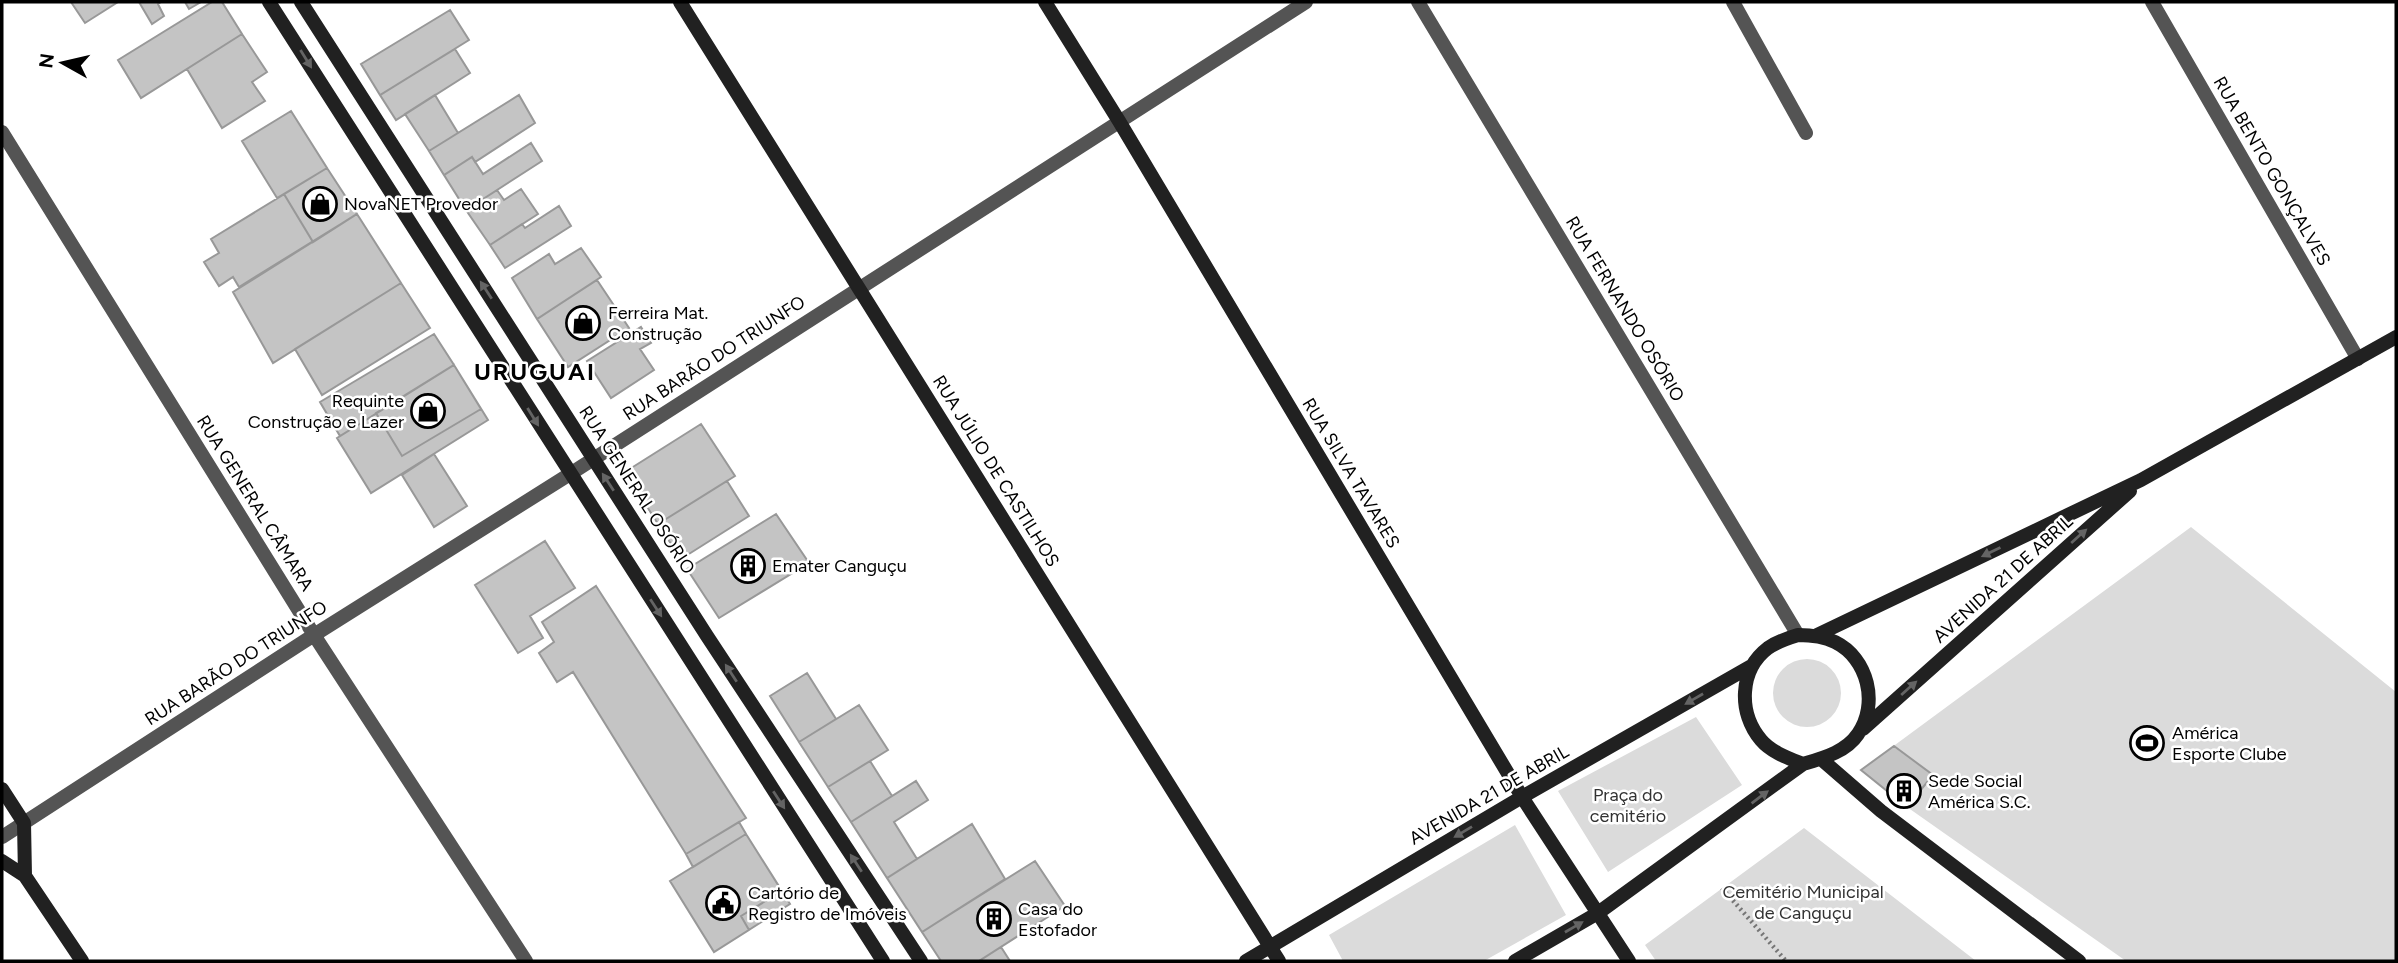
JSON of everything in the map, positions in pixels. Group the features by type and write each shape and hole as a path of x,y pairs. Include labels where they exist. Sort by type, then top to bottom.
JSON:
{"street":[{"path":"269,2 883,961"},
{"name":"RUA GENERAL OSÓRIO","path":"301,2 714,648 921,961"},
{"name":"RUA JÚLIO DE CASTILHOS","path":"680,2 1279,961"},
{"name":"RUA SILVA TAVARES","path":"1045,2 1119,121 1522,797 1629,961"},
{"name":"RUA BARÃO DO TRIUNFO","path":"2,837 1306,2"},
{"name":"RUA FERNANDO OSÓRIO","path":"1418,2 1798,635"},
{"path":"1733,2 1806,133"},
{"name":"RUA BENTO GONÇALVES","path":"2152,2 2358,359"},
{"name":"RUA GENERAL CÂMARA","path":"2,132 314,635 526,961"},
{"name":"AVENIDA 21 DE ABRIL","path":"1817,635 2141,480 2396,337"},
{"name":"AVENIDA 21 DE ABRIL","path":"1858,734 2141,480"},
{"path":"1515,961 1598,913 1803,764 1841,749 1858,734 1867,715 1870,694 1865,673 1853,655 1836,642 1817,635 1798,635 1781,640 1766,649 1753,665 1745,684 1744,706 1750,725 1762,742 1803,764"},
{"name":"AVENIDA 21 DE ABRIL","path":"1246,961 1522,797 1753,665"},
{"path":"1821,759 1881,811 2079,961"},
{"path":"2,789 24,823 25,876"},
{"path":"2,861 25,876 82,961"}],"path":[{"path":"1722,888 1786,961"}],"green space":[{"name":"América Esporte Clube","path":"2191,527 2396,692 2396,961 2126,961 1907,807 1861,770"},
{"path":"1807,659 1820,662 1831,669 1838,680 1841,693 1838,706 1831,717 1820,724 1807,727 1794,724 1783,717 1776,706 1773,693 1776,680 1783,669 1794,662"},
{"name":"Praça do cemitério","path":"1696,717 1742,785 1608,872 1558,791"},
{"path":"1515,825 1566,915 1484,961 1343,961 1329,935"},
{"name":"Cemitério Municipal de Canguçu","path":"1804,828 1976,961 1656,961 1645,945"}],"building":[{"path":"71,2 118,2 85,23"},
{"path":"139,2 161,2 158,4 164,16 152,24"},
{"path":"185,2 201,2 189,9"},
{"path":"212,2 222,2 242,34 141,98 118,60"},
{"path":"450,10 469,40 380,95 361,64"},
{"path":"242,34 267,72 252,82 265,101 222,128 187,69"},
{"path":"455,49 470,73 396,120 380,95"},
{"path":"435,95 458,133 429,151 405,114"},
{"path":"519,95 535,123 475,162 472,157 444,175 429,151"},
{"path":"291,111 327,168 277,198 242,141"},
{"path":"531,143 542,161 466,210 444,175 472,157 483,174"},
{"path":"327,168 357,214 239,287 233,277 219,286 204,262 219,253 211,239"},
{"name":"NovaNET Provedor","path":"327,168 357,214 313,242 284,194"},
{"path":"521,189 538,214 490,245 466,210 497,190 504,200"},
{"path":"559,206 571,226 505,268 490,245 522,224 525,228"},
{"path":"357,214 401,283 273,363 233,292"},
{"path":"581,248 601,277 537,319 512,278 549,254 555,264"},
{"name":"Ferreira Mat. Construção","path":"597,280 629,328 568,367 537,319"},
{"path":"401,283 430,328 322,395 295,349"},
{"path":"641,327 651,343 640,349 654,370 611,398 587,361"},
{"path":"434,334 454,365 340,436 320,402"},
{"path":"454,365 488,420 371,493 337,438"},
{"name":"Requinte Construção e Lazer","path":"454,365 481,409 402,456 376,413"},
{"path":"701,424 735,476 658,524 625,472"},
{"path":"434,454 467,506 434,527 402,475"},
{"path":"727,481 749,516 681,559 658,524"},
{"name":"Emater Canguçu","path":"776,514 809,563 719,618 687,569"},
{"path":"545,541 575,588 530,616 543,638 518,653 475,585"},
{"path":"596,586 746,818 686,854 573,672 557,682 539,653 554,642 542,622"},
{"path":"807,673 836,719 799,742 770,696"},
{"path":"859,705 888,750 828,787 799,742"},
{"name":"Sede Social América S.C.","path":"1894,746 1933,775 1907,807 1861,770"},
{"path":"870,761 892,796 851,822 828,787"},
{"path":"916,781 928,800 894,822 917,859 887,878 851,822"},
{"path":"739,822 746,834 693,867 686,854"},
{"path":"972,824 1005,879 922,932 887,878"},
{"name":"Cartório de Registro de Imóveis","path":"746,834 790,904 714,952 670,881"},
{"name":"Cartório de Registro de Imóveis","path":"746,834 782,891 741,916 749,930 714,952 670,881"},
{"name":"Casa do Estofador","path":"1035,861 1065,906 979,961 941,961 922,932"},
{"path":"1001,947 1010,961 979,961"}],"place":[{"name":"NovaNET Provedor","path":"320,204"},
{"name":"Ferreira Mat. Construção","path":"583,323"},
{"name":"Requinte Construção e Lazer","path":"428,411"},
{"name":"Emater Canguçu","path":"748,566"},
{"name":"América Esporte Clube","path":"2147,743"},
{"name":"Sede Social América S.C.","path":"1904,791"},
{"name":"Cartório de Registro de Imóveis","path":"723,903"},
{"name":"Casa do Estofador","path":"994,919"}],"district":[{"name":"URUGUAI","path":"535,372"}]}
